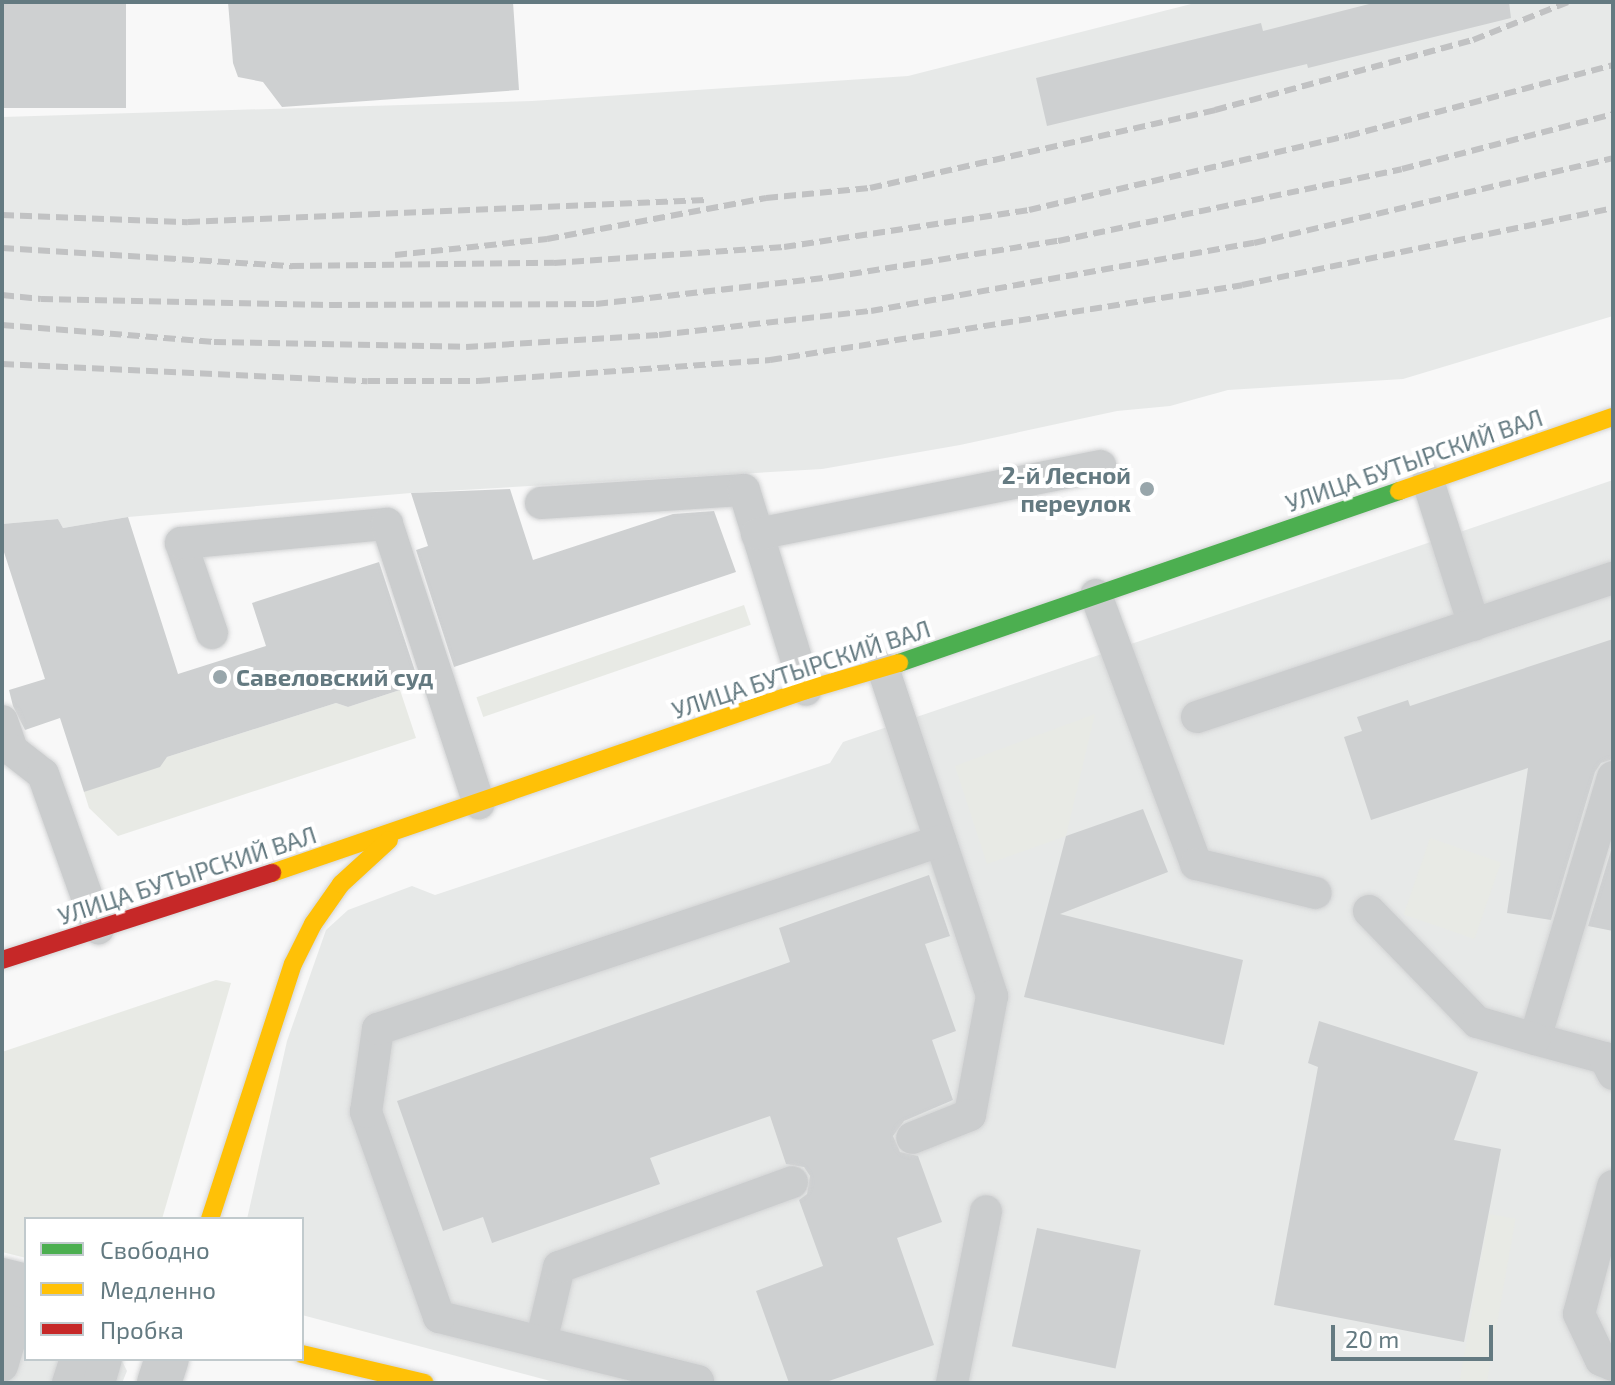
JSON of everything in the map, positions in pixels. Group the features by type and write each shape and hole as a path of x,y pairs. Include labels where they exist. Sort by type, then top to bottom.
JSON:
{"street":[{"name":"УЛИЦА БУТЫРСКИЙ ВАЛ","path":"2,960 400,831 1613,417"},
{"path":"211,1217 293,964 313,924 341,884 400,831"},
{"path":"2,1280 24,1286"},
{"path":"304,1354 425,1383"},
{"path":"159,1383 166,1361"}],"lane":[{"path":"757,534 1100,466"},
{"path":"1428,481 1474,625"},
{"path":"541,503 744,490 806,690"},
{"path":"212,633 181,543 387,524 479,803"},
{"path":"1197,717 1613,578"},
{"path":"1096,595 1196,864 1316,893"},
{"path":"883,668 992,996 970,1115 912,1138"},
{"path":"2,721 12,750 43,774 98,928"},
{"path":"1535,1039 1613,777"},
{"path":"698,1381 439,1317 366,1112 378,1029 940,841"},
{"path":"1369,911 1477,1022 1605,1058 1613,1074"},
{"path":"541,1342 559,1267 792,1182"},
{"path":"1613,1186 1579,1314 1601,1360 1613,1365"},
{"path":"952,1383 986,1211"},
{"path":"2,1366 24,1293"},
{"path":"68,1383 75,1361"},
{"path":"99,1383 105,1361"}],"shaded area":[{"path":"1199,2 1613,2 1613,316 1403,379 1228,390 1170,406 1117,411 960,445 822,469 411,493 128,517 63,528 58,519 2,524 2,117 532,101 908,76"},
{"path":"1613,480 1613,1383 558,1383 304,1316 304,1217 247,1217 287,1041 326,930 348,910 412,886 435,895 830,763 843,742"},
{"path":"744,605 751,625 483,717 476,697"},
{"path":"400,690 416,738 118,836 89,808 84,792 167,757 336,703 348,707"},
{"path":"1095,714 1066,836 987,864 955,766"},
{"path":"1430,838 1501,862 1475,939 1404,915"},
{"path":"216,980 231,983 163,1217 24,1217 24,1258 2,1252 2,1052"},
{"path":"1489,1214 1516,1219 1487,1383 1459,1383"},
{"path":"2,1324 24,1329 24,1361 122,1361 127,1371 122,1383 2,1383"}],"building":[{"path":"2,2 126,2 126,108 2,108"},
{"path":"228,2 513,2 519,90 282,107 263,82 238,77 233,63"},
{"path":"1377,2 1509,2 1511,18 1308,68 1307,64 1047,126 1036,78 1261,23 1263,31"},
{"path":"510,489 533,560 673,514 714,511 736,572 454,667 416,550 428,546 411,493"},
{"name":"Савеловский cуд","path":"128,517 178,674 266,646 252,603 379,562 418,680 399,687 400,690 348,707 336,703 167,757 160,767 84,792 60,718 25,730 13,706 9,690 45,679 2,546 2,524 58,519 63,528"},
{"path":"1613,639 1613,759 1601,763 1595,772 1551,920 1507,913 1528,768 1371,820 1344,737 1362,731 1357,717 1408,700 1410,706"},
{"path":"1143,809 1168,872 1060,914 1243,960 1224,1045 1024,997 1066,836"},
{"path":"1613,844 1613,931 1588,926"},
{"path":"929,875 950,936 925,944 956,1031 932,1040 953,1100 904,1121 893,1136 900,1152 918,1156 942,1222 897,1238 934,1345 823,1383 789,1383 756,1291 823,1266 799,1200 807,1194 810,1176 804,1167 786,1164 770,1116 650,1158 660,1184 492,1243 483,1217 443,1231 397,1101 790,962 779,928"},
{"path":"1319,1021 1478,1072 1454,1140 1501,1149 1464,1342 1274,1305 1318,1067 1308,1063"},
{"path":"1037,1228 1141,1250 1116,1368 1012,1346"}],"railway":[{"path":"395,255 547,239 766,198 870,188 1215,110 1473,40 1568,2"},
{"path":"2,248 292,266 554,263 784,247 1029,210 1348,136 1613,65"},
{"path":"2,295 41,299 330,305 596,304 832,277 1058,241 1402,169 1613,114"},
{"path":"2,325 214,342 466,347 659,335 871,311 1254,243 1613,158"},
{"path":"2,215 188,222 706,200"},
{"path":"2,364 368,381 478,381 770,360 1242,285 1613,208"}],"traffic: fast":[{"path":"899,663 1399,491"}],"traffic: slow":[{"path":"1399,491 1613,417"},
{"path":"272,873 806,690 899,663"},
{"path":"211,1217 293,964 313,924 341,884 389,840"},
{"path":"304,1354 425,1383"}],"traffic: jam":[{"path":"2,960 272,873"}],"place":[{"name":"2-й Лесной переулок","path":"1147,489"},
{"name":"Савеловский cуд","path":"220,677"}]}
